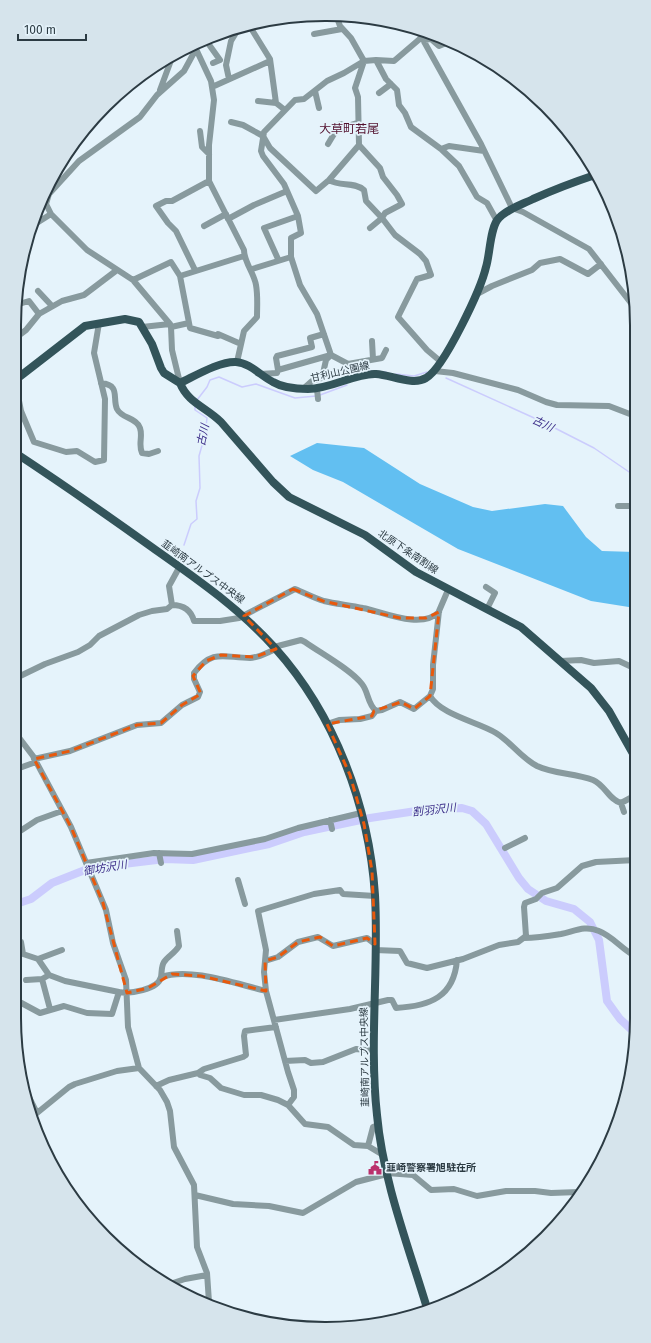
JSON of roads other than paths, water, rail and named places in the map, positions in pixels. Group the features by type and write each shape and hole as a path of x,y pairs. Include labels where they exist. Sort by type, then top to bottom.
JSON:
{"main road":[{"path":"435,371 477,294 486,267 497,220 512,208 545,193 591,176"},
{"path":"21,373 85,326 125,319 139,322 160,368 164,373 180,383 220,365 237,362"},
{"name":"甘利山公園線","path":"237,362 245,364 274,383 317,393 370,374 419,380 425,379 435,371"},
{"name":"北原下条南割線","path":"180,383 189,399 199,404 221,422 273,482 290,497 365,535 416,572 521,627 591,688 609,711 630,748"},
{"name":"韮崎南アルプス中央線","path":"21,457 180,566 244,616 275,648 302,683 327,724 350,775 362,818 372,871 375,896 374,1051 378,1125 387,1173 426,1305"}],"street":[{"path":"339,22 342,29 351,38 364,61 355,88 358,98 359,145 380,168 383,177 398,195 402,204 385,213 382,218 370,228"},
{"path":"314,34 342,29"},
{"path":"252,30 270,61 276,103"},
{"path":"229,79 226,65 231,42 235,35"},
{"path":"331,356 316,314 300,285 291,257 291,238 301,233 298,216 281,179 273,171 267,159 263,156 261,150 264,132 295,100 304,99 327,81 364,61 376,60 394,62 423,39 428,39"},
{"path":"423,39 484,151 512,208 583,244 601,264 628,300"},
{"path":"431,40 439,46 443,44"},
{"path":"209,44 220,60 213,64"},
{"path":"196,50 204,64 212,88 214,100 209,154 209,181 244,250 244,256 252,269 256,285 257,317 246,326 237,362"},
{"path":"52,190 79,161 140,117 159,93 184,71 196,50"},
{"path":"376,60 382,73 396,90 399,105 405,112 411,127 441,148 459,166 478,197 487,203 497,220"},
{"path":"212,88 270,61"},
{"path":"159,93 170,64"},
{"path":"379,93 391,84"},
{"path":"315,91 319,108"},
{"path":"258,101 276,103 285,110"},
{"path":"231,122 243,125 263,136 270,148 316,191 329,180 359,145"},
{"path":"328,144 340,124 346,126 358,123"},
{"path":"200,131 202,147 209,154"},
{"path":"441,148 449,146 484,151"},
{"path":"329,180 337,184 352,184 364,190 366,201 369,206 382,218 396,235 420,254 426,261 431,275 417,279 398,317 427,350 440,361"},
{"path":"195,270 176,231 168,223 156,206 166,201 172,201 209,181"},
{"path":"204,226 287,191"},
{"path":"46,204 51,214 87,250 134,280 170,325 172,350 180,383"},
{"path":"39,221 51,214"},
{"path":"278,259 264,228 298,216"},
{"path":"180,276 195,270 244,256"},
{"path":"252,269 278,259 291,257"},
{"path":"477,294 492,286 532,270 540,263 560,259 588,274 601,264"},
{"path":"134,280 171,262 180,276 190,328 218,335 241,344"},
{"path":"21,334 39,314 62,301 84,295 117,270"},
{"path":"38,291 52,306"},
{"path":"22,303 28,301 39,314"},
{"path":"21,411 34,442 66,452 77,451 95,462 104,460 105,399 94,353 99,323"},
{"path":"142,326 189,323"},
{"path":"278,370 277,356 312,347 307,337 324,334"},
{"path":"372,341 373,359"},
{"path":"259,374 277,373 278,370 331,356 348,364 382,358 386,350"},
{"path":"303,389 312,381 322,378 326,360 331,356"},
{"path":"435,371 460,374 518,390 557,405 609,406 630,414"},
{"path":"102,383 113,388 116,393 116,406 120,412 136,421 139,425 142,433 140,443 142,453 149,454 158,451"},
{"path":"618,506 630,506"},
{"path":"172,605 169,586 180,566"},
{"path":"486,587 495,593 487,609"},
{"path":"21,676 45,664 78,652 90,645 99,636 139,615 167,609 172,605 183,607 191,614 194,621 220,621 244,616 281,598 293,589 323,601 363,608 400,618 426,618 434,616 439,612"},
{"path":"327,724 339,720 360,719 372,716 376,711 400,702 414,709 430,696 433,688 433,665 439,612 448,590"},
{"path":"21,767 35,761 70,751 137,725 161,723 182,705 198,696 200,692 194,679 194,673 206,662 221,655 250,658 301,640 344,668 362,684 370,704 376,711"},
{"path":"560,661 581,660 594,663 619,660 630,666"},
{"path":"430,696 450,712 498,734 536,765 593,780 607,790 614,800 620,803 624,812"},
{"path":"21,740 35,761 71,827 106,910 113,943 126,980 128,1027 139,1068 156,1086 167,1102 170,1111 174,1147 194,1185 197,1247 207,1275 209,1299"},
{"path":"620,803 630,797"},
{"path":"21,830 37,820 62,811"},
{"path":"86,863 160,858 192,854 266,840 362,818"},
{"path":"505,848 525,838"},
{"path":"524,938 526,936 525,903 536,899 542,893 557,888 582,866 596,862 630,860"},
{"path":"238,880 245,904"},
{"path":"288,1105 294,1097 294,1090 266,991 264,977 266,950 258,913 260,909 314,894 340,890 343,894 375,896"},
{"path":"265,961 278,957 298,942 318,937 333,946 367,938 375,947 400,951 407,963 427,968 475,956 500,945 518,942 524,938 560,934 585,927 598,930 613,937 621,947 630,953"},
{"path":"38,959 49,974 65,981 127,993 142,990 156,984 161,977 162,965 179,946 177,931"},
{"path":"21,942 23,954 38,959 62,950"},
{"path":"274,1020 350,1009 392,1000 396,1008 404,1008 439,997 444,994 453,981 457,960"},
{"path":"26,980 42,979 49,974"},
{"path":"161,977 177,974 201,976 266,991"},
{"path":"42,979 50,1009"},
{"path":"21,1003 40,1013 64,1006 87,1012 112,1014 119,992"},
{"path":"156,1086 175,1078 198,1073 204,1069 246,1055 244,1036 246,1031 276,1027"},
{"path":"285,1062 305,1060 311,1063 323,1062 356,1049 374,1051"},
{"path":"35,1110 37,1113 69,1087 75,1084 117,1071 139,1068"},
{"path":"198,1073 210,1078 221,1088 244,1095 261,1095 288,1105 305,1124 328,1127 354,1145 368,1146 383,1155"},
{"path":"368,1146 373,1127 378,1125"},
{"path":"195,1195 233,1204 269,1206 303,1213 356,1182 387,1173 413,1175 427,1189 454,1189 473,1196 506,1191 535,1191 551,1193 575,1192"},
{"path":"176,1283 185,1279 207,1275"}],"waterway":[{"name":"古川","path":"368,371 386,372"},
{"name":"古川","path":"396,374 414,376 427,372"},
{"name":"古川","path":"197,400 207,387 210,380 219,377 242,387 256,384 295,398 316,396"},
{"name":"古川","path":"446,378 543,422 594,448 630,473"},
{"name":"古川","path":"320,395 347,385"},
{"name":"古川","path":"184,545 191,524 197,519 196,501 200,488 199,456 205,435 207,418 195,410 195,407"},
{"name":"割羽沢川","path":"21,902 31,899 52,883 90,868 165,859 193,860 269,844 304,832 370,818 416,811 462,808 472,811 486,824 519,878 528,889 546,901 574,909 590,922 599,940 607,1001 620,1019 629,1028"}],"place":[{"name":"韮崎警察署旭駐在所","path":"375,1168"}],"district":[{"name":"大草町若尾","path":"349,129"}],"water label":[{"name":"御坊沢川","path":"105,868"}]}
